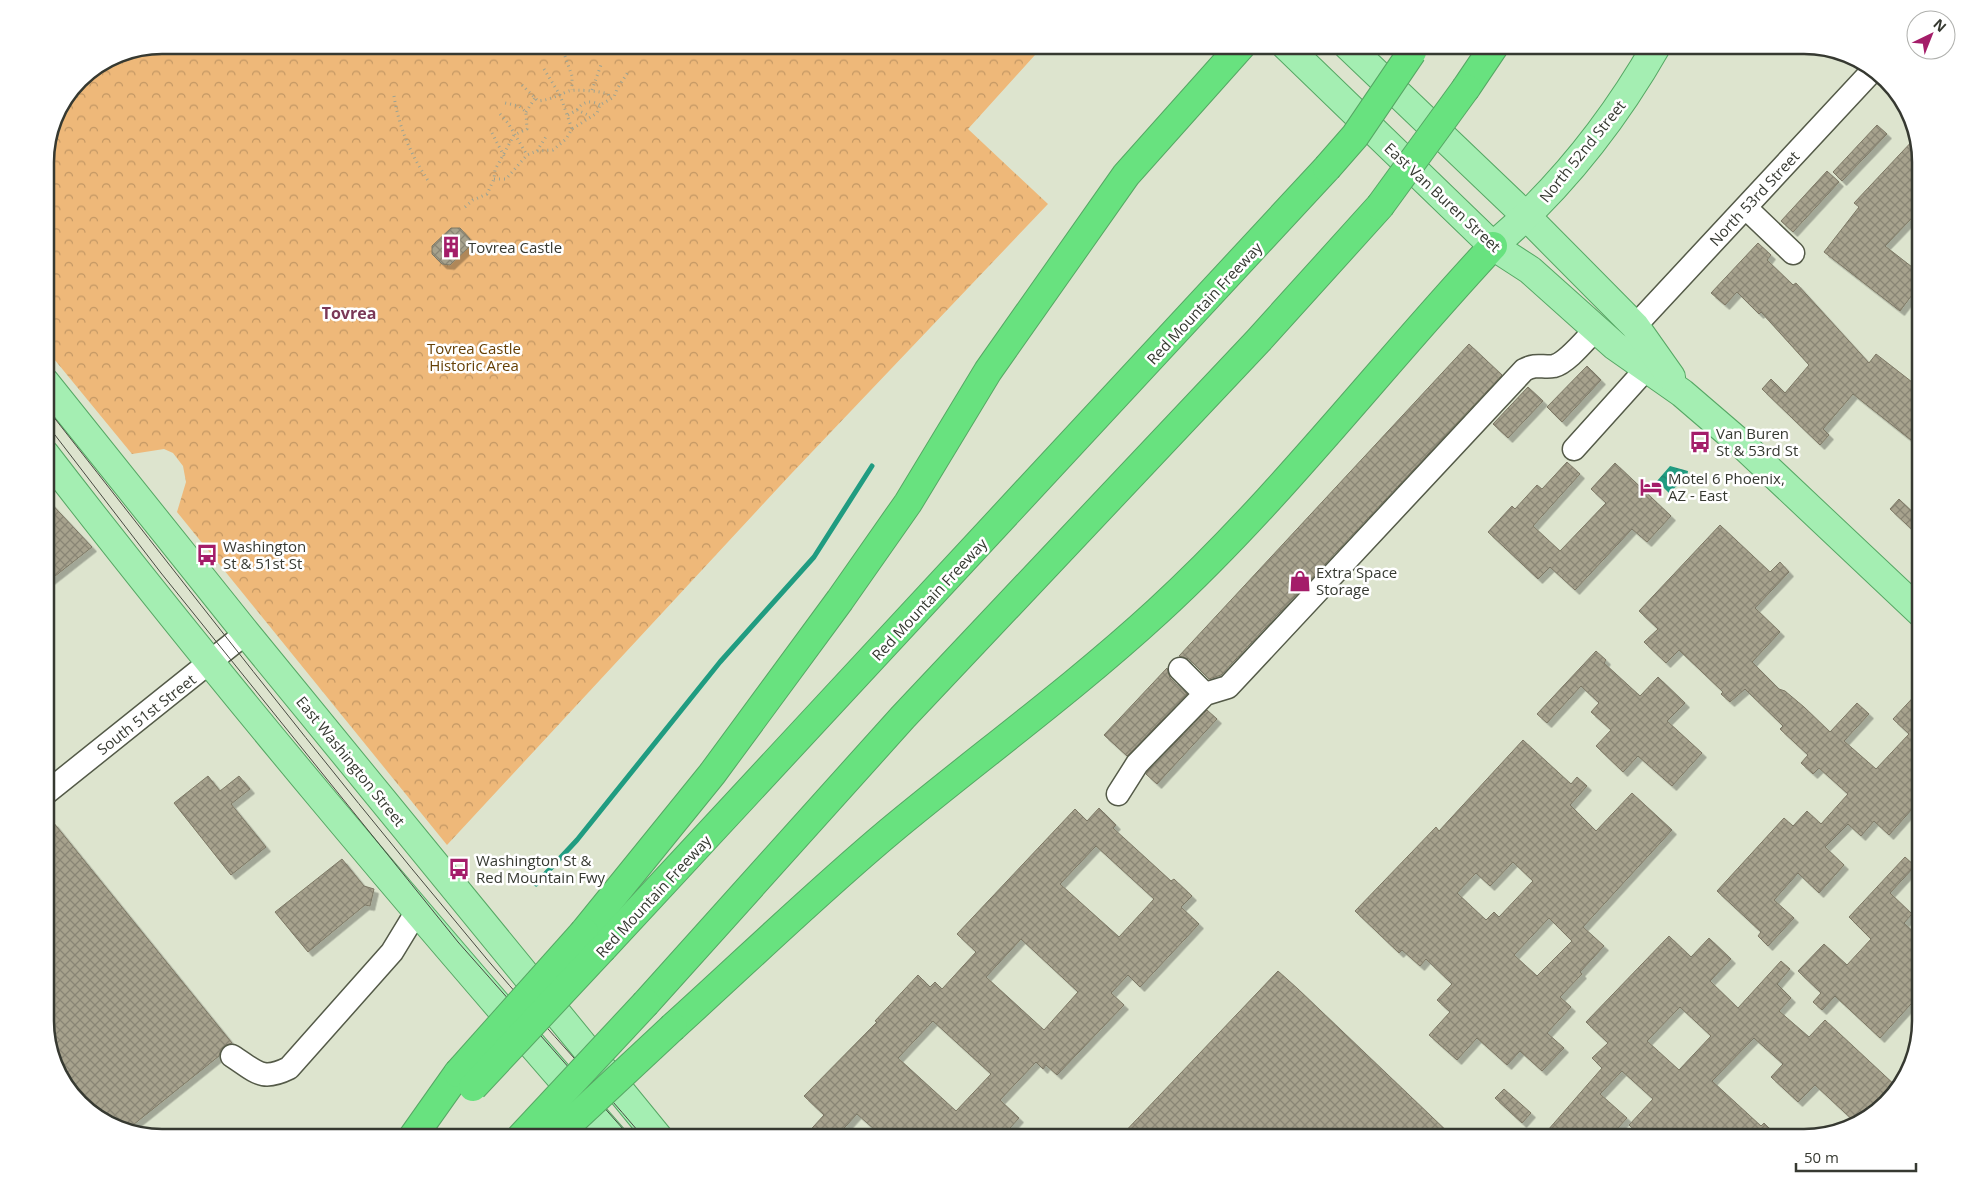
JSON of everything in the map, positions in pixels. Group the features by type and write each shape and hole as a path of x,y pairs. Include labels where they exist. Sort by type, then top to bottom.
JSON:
{"highway":[{"path":"594,940 908,503 988,371 1126,175 1234,54"},
{"name":"Red Mountain Freeway","path":"429,1129 465,1080 594,940 1327,168 1355,136 1411,54"},
{"path":"528,1129 646,1003 902,717 1258,341 1380,206 1489,54"},
{"path":"564,1129 673,1027 888,834 1087,673 1158,611 1206,564 1280,486 1493,246"},
{"path":"420,1129 465,1080"}],"main road":[{"name":"East Van Buren Street","path":"1293,54 1493,246 1530,270 1615,346 1682,393 1746,448 1912,605"},
{"name":"East Van Buren Street","path":"1357,54 1527,217 1635,326 1682,393"},
{"name":"North 52nd Street","path":"1493,246 1527,217 1572,168 1609,123 1637,81 1651,54"},
{"name":"East Washington Street","path":"54,393 246,633 652,1129"},
{"path":"54,466 151,592 209,663 417,911 605,1129"}],"street":[{"name":"North 53rd Street","path":"1635,326 1868,75"},
{"path":"1746,208 1792,253"},
{"path":"1118,794 1137,764 1205,694 1228,688 1524,370 1540,364 1554,366 1564,361 1596,329"},
{"path":"1574,449 1647,368"},
{"name":"South 51st Street","path":"54,787 246,633"},
{"path":"1180,669 1205,694"},
{"path":"232,1056 260,1074 273,1076 289,1068 392,952 417,911"}],"path":[{"path":"564,56 572,76 572,90"},
{"path":"592,90 602,62"},
{"path":"544,69 560,95 572,129"},
{"path":"494,178 506,179 527,155 537,151 553,150 566,139 572,129 590,116 598,113 600,105 614,97 628,72"},
{"path":"522,85 538,101 549,100 572,90 600,90 608,94 610,99"},
{"path":"394,96 397,113 412,156 428,182"},
{"path":"465,207 473,200 487,194 494,178 495,170 514,135 527,129 526,112 535,98"},
{"path":"568,116 586,102 594,102 600,105"},
{"path":"505,103 518,106 526,112"},
{"path":"577,110 590,116"},
{"path":"500,114 527,155"},
{"path":"492,134 504,156"},
{"path":"537,151 547,136"}],"green space":[{"name":"Tovrea Castle Historic Area","path":"154,54 1036,54 968,129 1048,204 791,474 447,845 177,512 186,482 183,466 173,453 164,449 132,454 54,359 54,154 57,133 68,108 80,90 90,80 120,62 133,57"}],"water":[{"path":"1670,466 1688,471 1686,484 1679,484 1669,493 1657,481"}],"building":[{"path":"1877,125 1887,134 1842,181 1833,172"},
{"path":"1910,143 1912,218 1885,246 1912,267 1912,295 1900,311 1824,252 1859,207 1854,203"},
{"path":"1827,171 1839,182 1793,232 1781,221"},
{"name":"Tovrea Castle","path":"451,228 460,228 470,239 469,247 450,265 442,264 432,254 432,246"},
{"path":"1758,243 1771,255 1767,260 1793,285 1796,283 1869,363 1876,354 1912,382 1912,441 1853,394 1823,429 1829,435 1820,445 1762,389 1771,379 1785,393 1809,365 1761,312 1759,314 1737,292 1725,305 1711,293"},
{"path":"1469,344 1502,375 1221,675 1209,679 1189,659 1179,656"},
{"path":"1587,366 1601,380 1562,422 1547,407"},
{"path":"1528,387 1543,401 1508,438 1493,424"},
{"path":"1567,462 1580,474 1533,526 1560,551 1606,503 1591,489 1615,463 1671,516 1647,542 1632,529 1575,590 1550,567 1538,579 1488,532 1512,506 1515,509 1537,485 1542,489"},
{"path":"1899,499 1912,511 1912,530 1890,509"},
{"path":"54,507 92,547 54,577"},
{"path":"1720,525 1770,572 1780,562 1789,572 1755,608 1780,632 1752,662 1779,689 1785,691 1804,707 1830,732 1857,703 1869,714 1844,741 1876,769 1909,734 1893,719 1912,699 1912,809 1889,835 1874,821 1861,836 1848,824 1825,847 1844,865 1819,893 1798,873 1774,900 1794,918 1768,946 1758,936 1761,932 1717,891 1784,818 1793,826 1807,811 1821,824 1848,794 1819,768 1813,774 1801,763 1808,755 1780,729 1783,726 1745,689 1730,702 1721,694 1723,692 1679,650 1666,663 1644,642 1658,629 1639,611"},
{"path":"1596,651 1606,660 1604,663 1640,696 1658,677 1685,703 1667,721 1702,753 1672,786 1638,756 1623,772 1596,746 1611,730 1591,712 1599,703 1581,686 1547,723 1537,714"},
{"path":"1167,668 1170,678 1187,694 1127,756 1104,735"},
{"path":"1207,710 1217,719 1157,784 1146,774 1147,772"},
{"path":"1523,740 1571,784 1577,777 1587,786 1570,805 1596,831 1632,793 1672,830 1583,927 1604,946 1580,972 1582,974 1560,997 1571,1007 1547,1033 1564,1048 1542,1071 1520,1051 1507,1065 1477,1038 1457,1060 1429,1035 1450,1012 1437,1000 1452,984 1426,959 1420,966 1402,950 1399,953 1355,911 1436,827 1439,831","holes":["1513,862 1533,881 1499,917 1494,912 1486,920 1457,893 1476,873 1490,886","1549,918 1572,941 1537,976 1514,955"]},
{"path":"208,776 220,791 239,776 250,789 231,804 266,847 231,875 174,803"},
{"path":"1099,808 1116,825 1113,828 1171,881 1174,879 1192,896 1181,907 1199,924 1140,987 1128,975 1111,993 1124,1005 1057,1075 1046,1065 1043,1069 1036,1062 1000,1100 1019,1118 1009,1129 874,1129 857,1114 843,1129 811,1129 824,1115 804,1096 877,1022 875,1021 918,975 930,987 935,982 942,989 976,952 957,934 1075,809 1087,821","holes":["1096,846 1154,899 1119,937 1060,884","1021,939 1078,992 1044,1030 986,977","933,1021 991,1074 956,1111 898,1058"]},
{"path":"54,823 232,1043 221,1049 219,1056 132,1126 108,1115 96,1107 76,1087 59,1056 54,1029"},
{"path":"1905,857 1912,863 1912,869 1890,893 1912,914 1904,923 1912,931 1912,1003 1880,1038 1835,996 1822,1010 1813,1002 1821,993 1798,971 1824,944 1847,965 1871,939 1849,917"},
{"path":"342,859 364,886 374,889 370,906 365,905 308,952 275,912"},
{"path":"1669,936 1691,957 1709,938 1731,959 1710,981 1738,1008 1781,961 1790,969 1777,984 1791,998 1779,1011 1809,1037 1825,1020 1893,1083 1881,1098 1851,1118 1815,1085 1798,1102 1771,1077 1783,1064 1754,1038 1712,1081 1761,1126 1764,1123 1770,1129 1633,1129 1629,1125 1653,1099 1622,1071 1600,1094 1627,1118 1617,1129 1549,1129 1602,1068 1592,1058 1608,1043 1586,1022","holes":["1680,1007 1711,1036 1679,1070 1647,1041"]},
{"path":"1278,971 1445,1129 1128,1129"},
{"path":"1504,1089 1531,1113 1522,1123 1495,1098"}],"waterway":[{"path":"536,884 577,840 720,662 814,557 872,466"}],"tram line":[{"path":"54,417 253,671 412,869 510,986 636,1129"},
{"path":"54,434 161,573 458,942 623,1129"}],"place":[{"name":"Tovrea Castle","path":"451,247"},
{"name":"Van Buren St & 53rd St","path":"1700,442"},
{"name":"Motel 6 Phoenix, AZ - East","path":"1651,487"},
{"name":"Washington St & 51st St","path":"207,555"},
{"name":"Extra Space Storage","path":"1300,581"},
{"name":"Washington St & Red Mountain Fwy","path":"459,869"}],"district":[{"name":"Tovrea","path":"349,313"}]}
